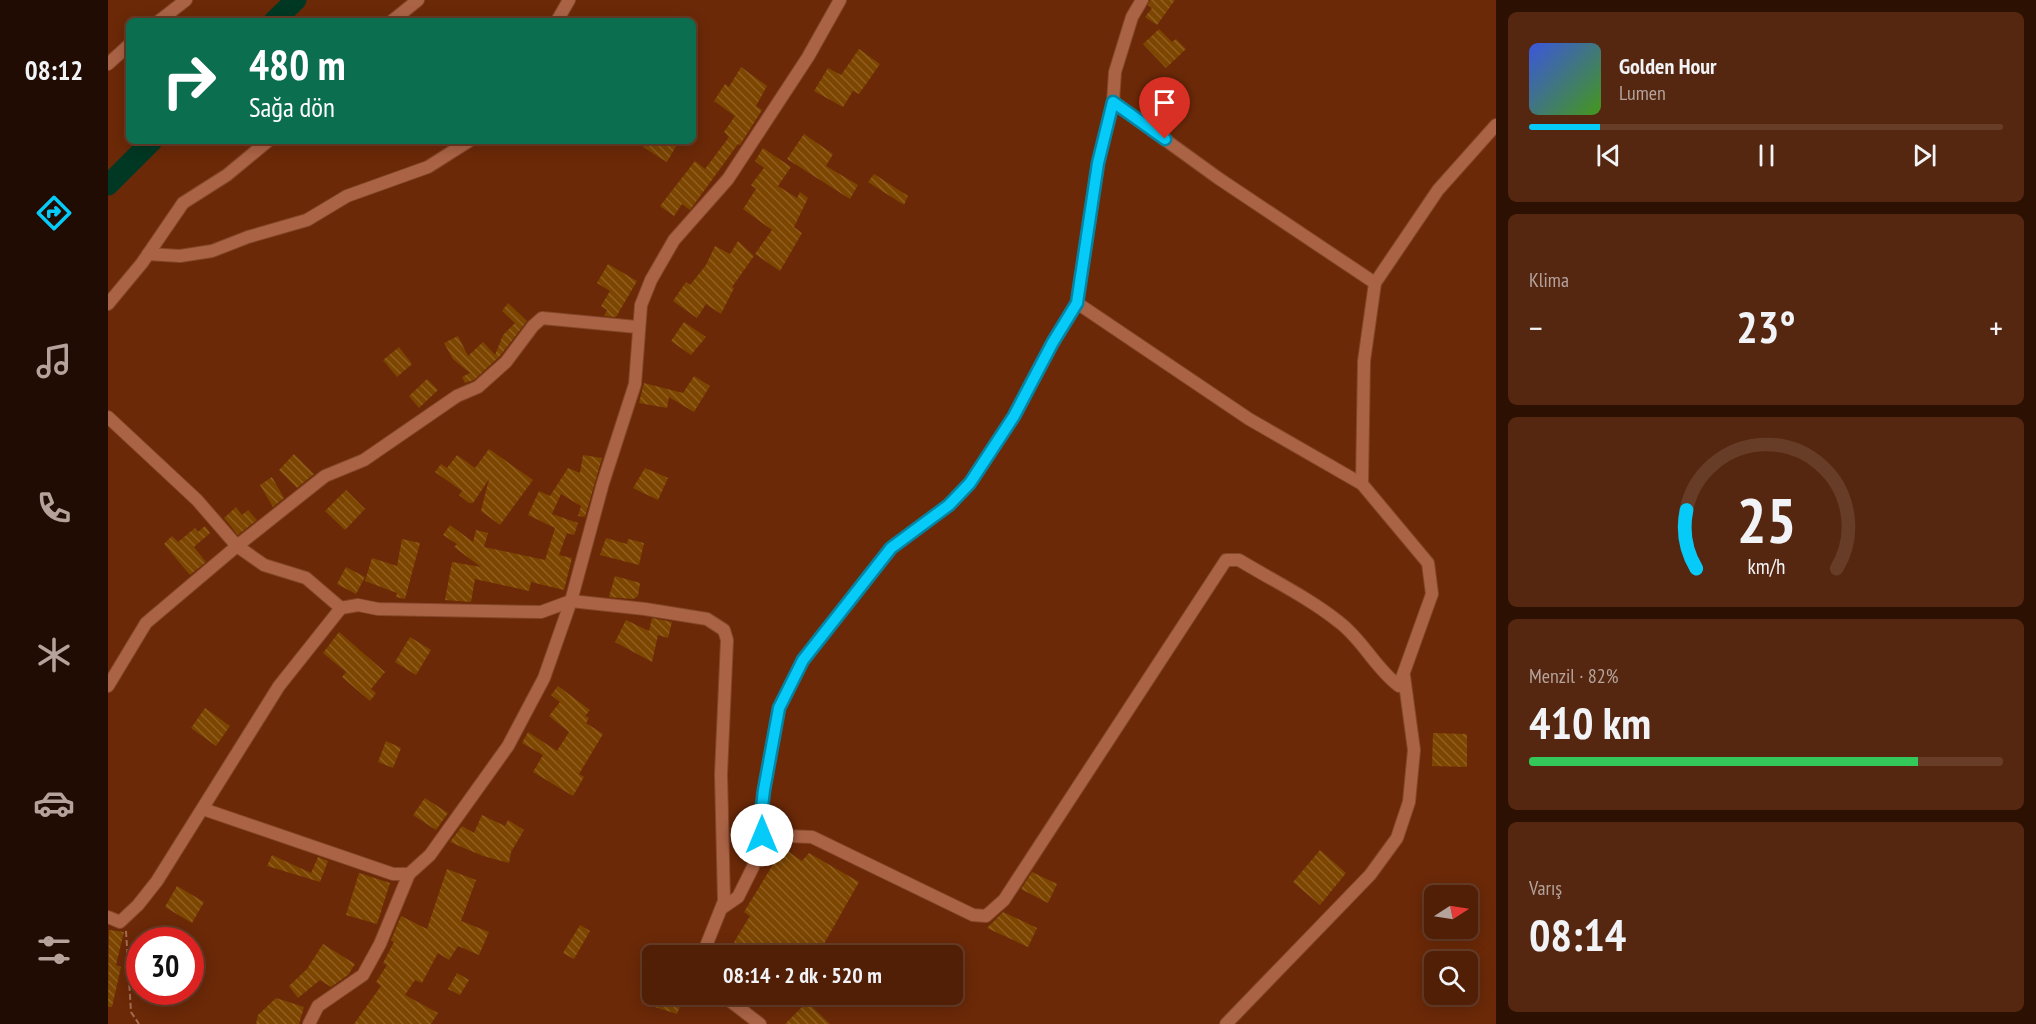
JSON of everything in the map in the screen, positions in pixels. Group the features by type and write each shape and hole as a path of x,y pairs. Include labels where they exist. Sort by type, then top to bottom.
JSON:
{"street":[{"path":"163,18 186,0"},
{"path":"396,18 418,0"},
{"path":"559,18 568,0"},
{"path":"309,1024 318,1006 363,975 380,944 409,874 430,855 508,746 544,678 571,602 603,483 635,384 637,327 641,305 651,280 674,240 728,179 808,57 840,0"},
{"path":"722,908 738,897 753,867 762,835 760,824 764,790 779,708 803,660 891,548 949,505 970,483 1014,416 1053,342 1077,303 1098,163 1113,102 1115,72 1132,17 1142,0"},
{"path":"108,64 126,48"},
{"path":"1113,102 1218,178 1375,283"},
{"path":"1362,484 1364,361 1375,283 1437,190 1496,125"},
{"path":"108,304 148,254 183,203 226,175 264,144"},
{"path":"148,254 180,256 212,251 248,237 307,220 347,196 428,166 464,144"},
{"path":"762,835 812,837 974,915 986,916 1004,900 1226,560 1239,560 1338,621 1354,636 1382,673 1399,686 1432,594 1428,563 1362,484 1249,419 1077,303"},
{"path":"108,686 146,623 237,546 325,477 364,460 457,396 478,387 506,362 533,326 542,318 637,327"},
{"path":"108,417 197,500 237,546 264,565 306,578 341,608"},
{"path":"108,917 120,922 138,905 203,809 236,750 279,686 341,608 358,605 378,609 541,612 571,602 645,609 707,620 724,630 727,640 722,700 724,902 707,945"},
{"path":"1226,1024 1371,875 1397,838 1409,802 1414,750 1403,672"},
{"path":"203,809 393,874 409,874"},
{"path":"736,1005 760,1024"}],"path":[{"path":"126,923 131,1012 139,1024"}],"building":[{"path":"1150,0 1175,0 1157,25 1145,17 1152,8 1148,5"},
{"path":"1159,29 1172,42 1176,39 1186,49 1166,68 1143,44"},
{"path":"859,49 880,64 859,94 853,91 843,107 814,91 828,68 841,75"},
{"path":"741,67 767,86 756,106 762,110 740,145 738,144 690,210 682,204 674,216 660,206 695,161 705,169 729,137 724,132 735,116 714,101 725,84 729,87"},
{"path":"804,134 833,154 826,166 858,185 850,199 787,159"},
{"path":"645,144 677,144 667,162 643,147"},
{"path":"763,148 791,167 778,186 797,198 800,192 808,198 794,227 802,233 780,271 755,254 772,230 743,209 756,189 751,185 764,168 755,161"},
{"path":"874,174 908,196 904,205 868,182"},
{"path":"738,241 754,256 732,287 734,288 721,314 706,304 697,318 673,301 686,282 690,285 706,265 715,246 730,254"},
{"path":"608,264 637,281 616,317 604,316 607,310 601,306 610,291 597,283"},
{"path":"508,303 527,321 500,356 474,380 465,383 462,377 470,373 453,359 444,343 458,336 468,356 483,342 495,355 503,335 515,323 502,311"},
{"path":"684,322 706,337 691,355 671,341"},
{"path":"399,347 412,364 397,377 383,360"},
{"path":"694,376 710,386 694,412 669,397 667,408 639,403 644,383 683,393"},
{"path":"427,379 438,390 419,408 409,396"},
{"path":"489,449 533,480 500,525 481,511 489,479 473,503 469,503 459,495 462,491 435,472 441,464 447,468 457,455 475,468"},
{"path":"294,454 314,474 297,488 279,470"},
{"path":"583,455 602,458 585,517 578,516 581,506 561,494 552,514 578,523 574,535 567,533 559,555 572,558 564,590 531,582 529,591 475,579 471,602 445,600 452,562 481,567 454,547 457,544 443,535 450,525 473,542 476,530 488,533 484,547 545,560 555,528 528,515 539,491 550,496 568,468 580,473"},
{"path":"645,468 668,478 658,500 633,488"},
{"path":"272,477 284,498 273,507 260,485"},
{"path":"346,490 365,509 345,530 325,511"},
{"path":"236,507 242,515 248,510 257,520 238,535 224,518"},
{"path":"205,526 210,533 194,547 206,562 190,575 164,544 172,536 178,542 195,528 198,532"},
{"path":"606,538 627,544 628,539 644,543 639,565 600,555"},
{"path":"402,539 420,543 405,599 396,597 397,593 365,581 372,558 397,566"},
{"path":"346,567 365,577 356,594 337,584"},
{"path":"615,576 640,583 638,596 633,599 609,597"},
{"path":"652,618 672,622 668,638 658,635 652,662 615,642 626,620 649,631"},
{"path":"339,632 385,672 371,689 376,693 370,701 342,677 346,672 323,653"},
{"path":"410,637 431,650 416,675 395,662"},
{"path":"558,686 590,710 585,716 589,718 586,723 603,734 579,774 584,777 573,796 533,772 543,755 522,743 528,732 557,751 569,732 549,716 560,702 551,695"},
{"path":"205,708 230,726 216,746 191,728"},
{"path":"1433,733 1467,734 1467,767 1432,766"},
{"path":"386,741 401,748 393,768 378,762"},
{"path":"425,798 448,813 436,830 413,815"},
{"path":"482,815 505,826 508,820 524,830 511,852 509,863 483,856 450,842 462,826 474,833"},
{"path":"783,848 802,861 809,853 859,882 823,945 739,945 734,942 750,916 744,912"},
{"path":"1320,850 1346,873 1320,905 1293,882"},
{"path":"272,855 311,873 318,857 328,861 320,882 267,866"},
{"path":"447,869 476,880 461,921 489,932 479,955 458,946 449,960 438,953 422,983 415,980 405,995 438,1013 431,1024 354,1024 381,986 376,982 387,965 383,963 394,942 391,940 401,916 427,929"},
{"path":"1032,872 1057,884 1048,903 1021,889"},
{"path":"359,873 390,883 377,924 346,915"},
{"path":"177,886 204,902 192,923 165,907"},
{"path":"1003,912 1037,928 1028,947 987,928"},
{"path":"580,925 590,931 574,959 563,953"},
{"path":"109,930 124,932 116,965 121,967 112,1007 108,1007"},
{"path":"323,944 355,964 348,975 331,987 320,980 298,998 289,986 307,969"},
{"path":"457,973 469,980 460,995 448,989"},
{"path":"276,998 304,1007 299,1024 256,1024 258,1015"},
{"path":"648,1005 681,1005 677,1014"},
{"path":"804,1005 810,1005 830,1024 785,1024"}],"waterway":[{"path":"277,18 296,0"},
{"path":"108,185 149,144"}],"route":[{"path":"762,835 760,824 764,790 779,708 803,660 891,548 949,505 970,483 1014,416 1053,342 1077,303 1098,163 1113,102 1165,139"}]}
